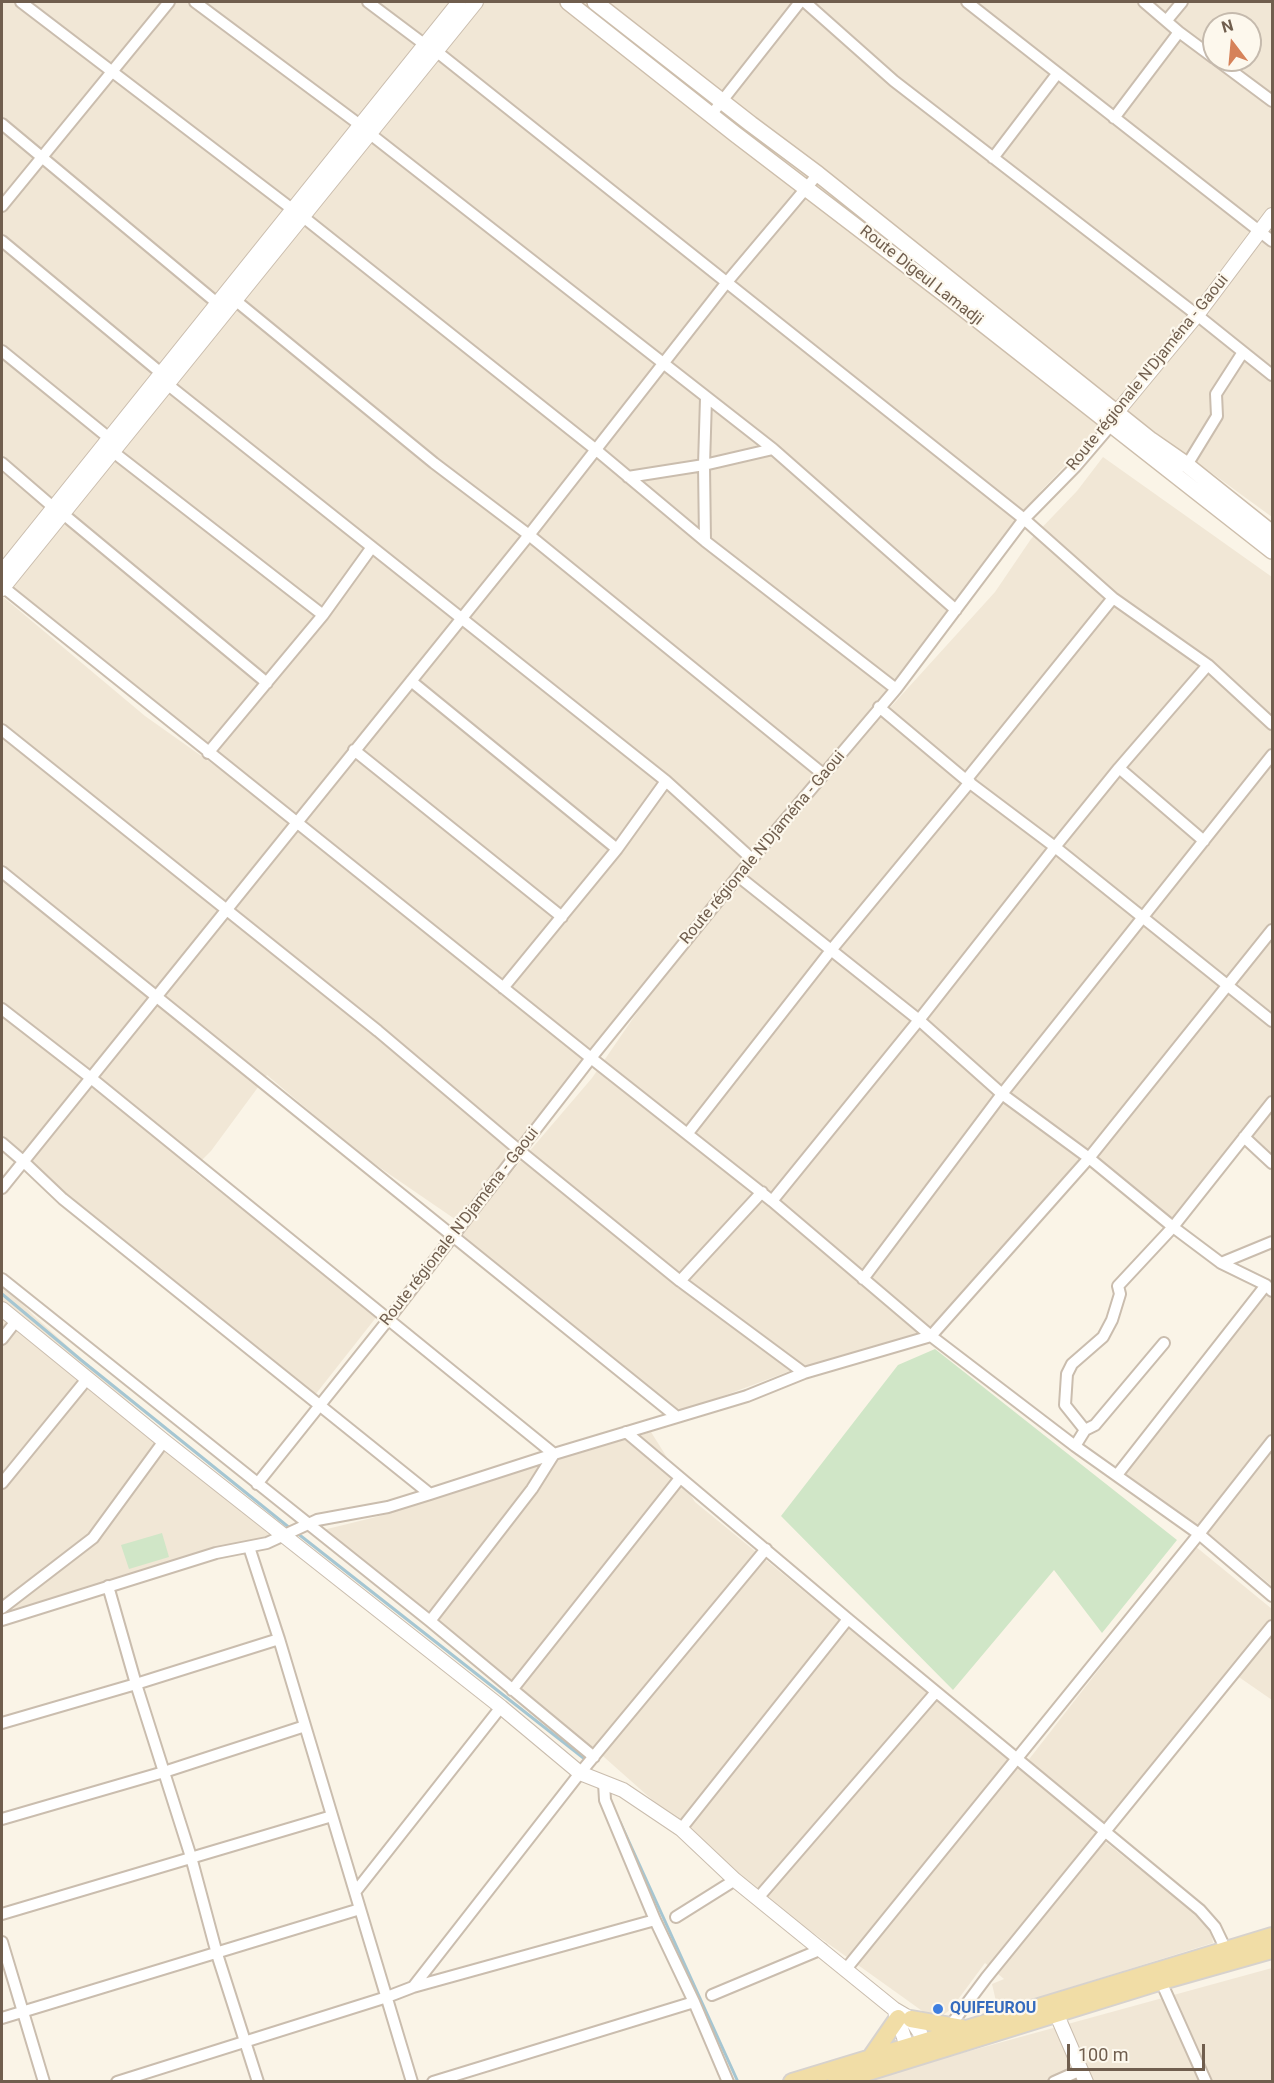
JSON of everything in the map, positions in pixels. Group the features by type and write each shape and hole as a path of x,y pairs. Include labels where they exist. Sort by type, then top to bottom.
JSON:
{"main road":[{"name":"Route Digeul Lamadji","path":"568,2 807,188 1114,419 1187,465 1272,533"},
{"name":"Route Digeul Lamadji","path":"595,2 818,174 1272,551"},
{"path":"1159,1976 1226,1950 1272,1936"},
{"path":"836,2082 917,2050 1159,1976 1272,1950"},
{"path":"917,2050 958,2027 1054,2008"},
{"path":"869,2070 901,2015 958,2027"},
{"path":"792,2082 869,2070"}],"street":[{"path":"21,2 297,213 595,449 705,541 896,689"},
{"path":"2,206 170,2"},
{"path":"195,2 365,129 773,449 956,610"},
{"path":"368,2 430,48 727,282 1024,519 1113,598 1208,665 1272,724"},
{"path":"430,48 459,2"},
{"path":"164,378 217,303 297,213 430,48 476,2"},
{"path":"711,115 800,2"},
{"path":"805,2 894,81 1272,375"},
{"path":"968,2 1272,241"},
{"path":"1144,2 1202,49"},
{"path":"1167,20 1182,2"},
{"path":"1114,118 1179,32"},
{"path":"1233,72 1272,101"},
{"path":"993,158 1057,74"},
{"path":"2,124 217,303"},
{"path":"2,1188 529,536 727,282 818,174"},
{"path":"297,213 235,300 164,378 58,510 2,588 762,1192 931,1336 1075,1446 1199,1534 1272,1596"},
{"name":"Route régionale N'Djaména - Gaoui","path":"257,1484 388,1320 591,1058 752,859 896,689 1024,519 1076,466 1197,315 1272,215"},
{"path":"2,241 164,378 666,781 752,859"},
{"path":"235,300 434,463 529,536 824,774"},
{"path":"2,351 110,445 323,615"},
{"path":"1187,465 1217,416 1216,394 1243,352"},
{"path":"705,541 706,398"},
{"path":"628,477 704,465 773,449"},
{"path":"2,464 267,683"},
{"path":"2,572 58,510"},
{"path":"208,753 323,615 372,547"},
{"path":"688,1133 1113,598"},
{"path":"772,1201 1119,768 1208,665"},
{"path":"411,681 617,849"},
{"path":"879,707 968,781 1055,847 1272,1021"},
{"path":"2,730 378,1031 680,1281 804,1373"},
{"path":"354,750 562,917"},
{"path":"863,1279 1002,1094 1272,755"},
{"path":"1119,768 1204,841"},
{"path":"503,988 617,849 666,781"},
{"path":"2,872 677,1418"},
{"path":"738,876 919,1020 1002,1094 1089,1158 1173,1227 1221,1263 1269,1288 1117,1475"},
{"path":"2,1620 208,1556 267,1543 286,1536 305,1525 388,1507 747,1396 804,1373 931,1336 1089,1158 1272,930"},
{"path":"2,1009 91,1078 554,1454"},
{"path":"1085,1430 1065,1405 1067,1374 1072,1364 1103,1338 1112,1320 1120,1294 1118,1286 1173,1227 1272,1102"},
{"path":"1244,1137 1272,1163"},
{"path":"2,1143 63,1199 430,1494"},
{"path":"680,1281 762,1192"},
{"path":"1221,1263 1272,1242"},
{"path":"2,1279 305,1525 430,1621 594,1758"},
{"path":"2,1309 164,1441 501,1707 580,1773 623,1790 681,1829 735,1880 901,2015 917,2050"},
{"path":"2,1339 16,1321"},
{"path":"1075,1446 1085,1430 1095,1425 1164,1343"},
{"path":"2,1483 87,1379"},
{"path":"627,1432 1208,1918 1226,1950"},
{"path":"2,1608 93,1538 164,1441"},
{"path":"846,1969 1272,1441"},
{"path":"430,1621 531,1490 554,1454"},
{"path":"512,1690 680,1478"},
{"path":"249,1547 356,1891 412,2082"},
{"path":"413,1987 580,1773 766,1549"},
{"path":"108,1586 136,1684 191,1857 217,1954 258,2082"},
{"path":"681,1829 848,1619"},
{"path":"958,2027 986,1978 1272,1626"},
{"path":"2,1723 279,1640"},
{"path":"758,1898 936,1692"},
{"path":"356,1891 501,1707"},
{"path":"2,1819 164,1772 305,1726"},
{"path":"604,1783 605,1800 655,1920 694,2002 728,2082"},
{"path":"2,1914 332,1816"},
{"path":"676,1917 735,1880"},
{"path":"2,2019 360,1909"},
{"path":"117,2082 387,1998 413,1987 655,1920"},
{"path":"2,1942 44,2082"},
{"path":"712,1995 822,1949"},
{"path":"1159,1976 1206,2082"},
{"path":"433,2082 694,2002"},
{"path":"1054,2008 1083,2076 1054,2082"}],"shaded area":[{"path":"2,2 1272,2 1272,517 1109,398 1094,435 1041,491 927,651 589,1059 465,1226 360,1154 267,1075 211,1151 192,1170 378,1315 315,1395 37,1171 2,1147 2,596 145,716 296,823 355,868 2,578"},
{"path":"1103,457 1272,577 1272,1159 1244,1134 1169,1226 1089,1161 931,1333 798,1368 675,1414 457,1236 592,1078 647,998 705,925 878,721 995,592 1031,539 1077,491"},
{"path":"1272,1279 1272,1586 1213,1537 1122,1471"},
{"path":"2,1283 34,1316 276,1533 2,1626"},
{"path":"651,1432 695,1502 1023,1767 1195,1546 1272,1609 1272,1700 1233,1673 1099,1837 1210,1925 1213,1943 998,2010 992,1984 1004,1979 985,1963 951,2009 942,2016 932,2018 756,1892 595,1749 319,1531 388,1514 519,1470"},
{"path":"1272,1968 1272,2081 860,2081"}],"green space":[{"path":"935,1349 1177,1540 1102,1633 1054,1570 953,1690 781,1516 898,1365"},
{"path":"162,1533 169,1557 129,1569 121,1545"}],"waterway":[{"path":"2,1294 291,1529"},
{"path":"297,1533 586,1760"},
{"path":"620,1822 738,2082"}],"place":[{"name":"QUIFEUROU","path":"938,2009"}]}
